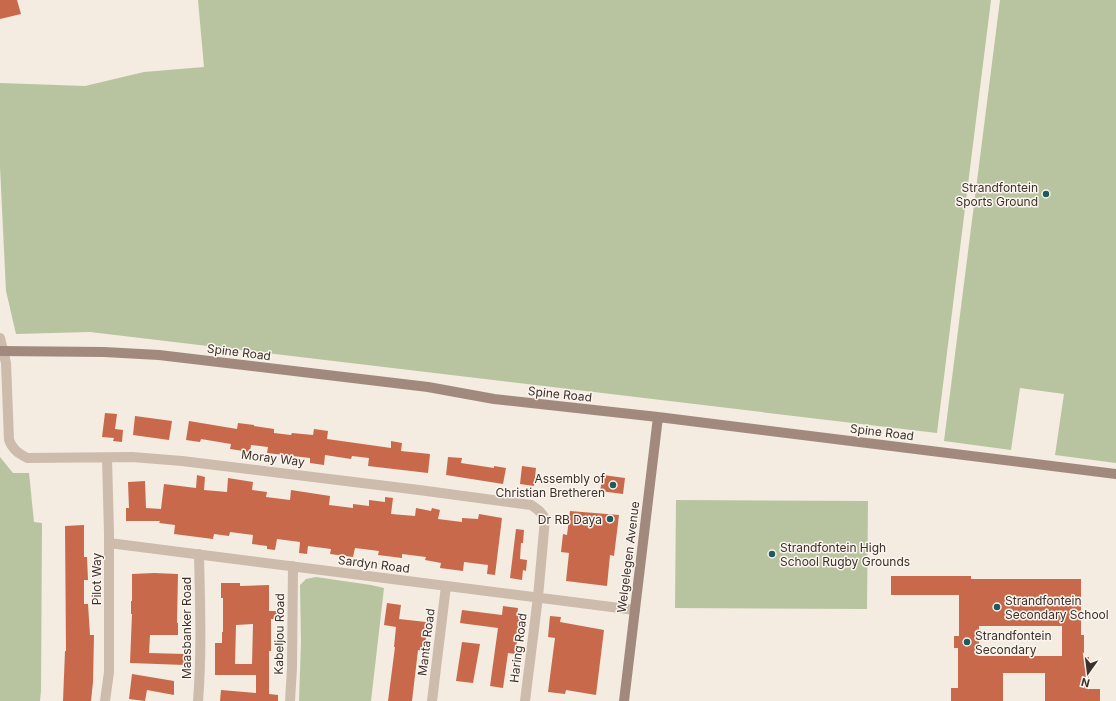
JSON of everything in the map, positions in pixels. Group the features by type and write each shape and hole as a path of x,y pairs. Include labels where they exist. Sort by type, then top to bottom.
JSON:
{"main road":[{"name":"Spine Road","path":"2,351 104,352 159,356 428,387 494,399 658,417 1116,474"},
{"name":"Welgelegen Avenue","path":"624,701 658,417"}],"street":[{"name":"Moray Way","path":"0,338 7,380 9,440 13,449 18,454 27,458 132,457 182,460 530,505 543,514 545,519 538,598"},
{"name":"Pilot Way","path":"105,701 109,645 107,458"},
{"name":"Sardyn Road","path":"109,543 635,610"},
{"name":"Maasbanker Road","path":"198,701 201,628 199,554"},
{"name":"Kabeljou Road","path":"290,701 292,668 293,566"},
{"name":"Manta Road","path":"432,701 446,586"},
{"name":"Haring Road","path":"525,701 538,598"}],"green space":[{"path":"198,0 991,0 937,433 90,332 16,334 6,291 0,167 0,83 85,86 144,72 204,67"},
{"name":"Strandfontein Sports Ground","path":"1000,0 1116,0 1116,463 1055,455 1064,394 1020,388 1011,450 944,441"},
{"path":"0,457 13,473 29,473 34,522 42,523 40,701 0,701"},
{"name":"Strandfontein High School Rugby Grounds","path":"676,500 868,501 867,609 675,608"},
{"path":"316,577 384,588 371,701 299,701 301,642 300,585 306,579"}],"building":[{"path":"0,0 17,0 21,14 0,19"},
{"path":"105,413 117,414 115,429 123,430 122,442 113,441 114,438 102,437"},
{"path":"135,416 172,421 169,440 133,435"},
{"path":"189,421 237,429 238,423 254,425 274,429 274,433 291,435 292,433 313,435 314,429 328,431 327,439 391,448 391,441 402,443 401,451 430,454 428,473 368,466 369,458 352,456 351,459 325,455 324,465 310,463 310,458 267,453 268,447 251,445 250,452 230,449 231,444 201,439 200,442 186,440"},
{"path":"448,457 462,458 461,463 494,468 494,466 506,468 503,484 446,475"},
{"path":"522,466 536,468 534,486 520,484"},
{"path":"197,475 205,477 204,490 227,492 228,478 253,482 252,490 267,492 266,497 290,500 291,490 330,496 329,505 353,508 353,504 369,506 369,500 385,502 385,497 393,498 391,514 415,516 416,508 431,511 432,508 440,510 438,519 462,522 462,518 478,519 479,514 502,518 495,575 487,574 488,565 464,562 463,571 440,568 441,563 425,560 426,557 402,554 402,558 378,555 379,551 355,548 353,557 330,554 331,549 308,546 307,554 299,553 300,542 277,539 275,550 267,549 267,546 252,544 253,535 230,532 229,536 214,534 213,539 174,534 175,525 159,523 160,521 126,521 126,508 129,508 128,482 145,481 146,508 161,509 164,484 196,488"},
{"name":"Assembly of Christian Bretheren","path":"603,475 625,478 623,494 600,491"},
{"path":"570,511 619,515 614,556 610,555 607,586 566,581 569,553 561,552 563,534 567,535"},
{"path":"84,525 84,557 87,557 88,580 84,580 84,604 88,604 90,635 94,635 91,701 63,701 66,651 65,526"},
{"path":"516,529 524,530 520,559 527,560 526,571 523,570 522,580 510,578"},
{"path":"132,574 178,574 178,635 150,635 149,653 185,654 185,665 130,663"},
{"name":"Strandfontein Secondary","path":"891,576 971,576 971,579 1081,579 1081,635 1084,635 1084,657 1089,657 1089,689 1100,689 1100,701 1045,701 1045,673 1003,673 1003,701 951,701 951,688 958,688 958,648 954,648 954,636 959,636 959,595 891,595","holes":["979,626 1062,626 1062,656 979,656"]},
{"path":"221,583 240,583 240,586 269,585 269,611 280,611 280,619 271,619 271,651 269,651 269,694 278,695 278,701 220,701 221,690 256,693 256,675 215,675 215,643 222,643 223,632 223,598 221,598","holes":["253,624 252,664 235,664 236,625"]},
{"path":"387,603 401,605 399,619 426,622 425,629 427,630 424,651 418,650 412,701 388,701 396,627 384,625"},
{"path":"503,606 518,608 517,615 521,616 515,654 508,653 503,688 490,686 498,628 460,623 462,610 502,615"},
{"path":"550,616 561,617 560,622 604,630 596,695 566,690 565,694 548,692 555,638 548,637"},
{"path":"462,642 480,644 473,683 456,681"},
{"path":"132,674 174,681 174,695 147,690 145,701 129,699"}],"place":[{"name":"Strandfontein Sports Ground","path":"1046,194"},
{"name":"Assembly of Christian Bretheren","path":"613,485"},
{"name":"Dr RB Daya","path":"610,519"},
{"name":"Strandfontein High School Rugby Grounds","path":"772,554"},
{"name":"Strandfontein Secondary School","path":"997,607"},
{"name":"Strandfontein Secondary","path":"967,642"}]}
